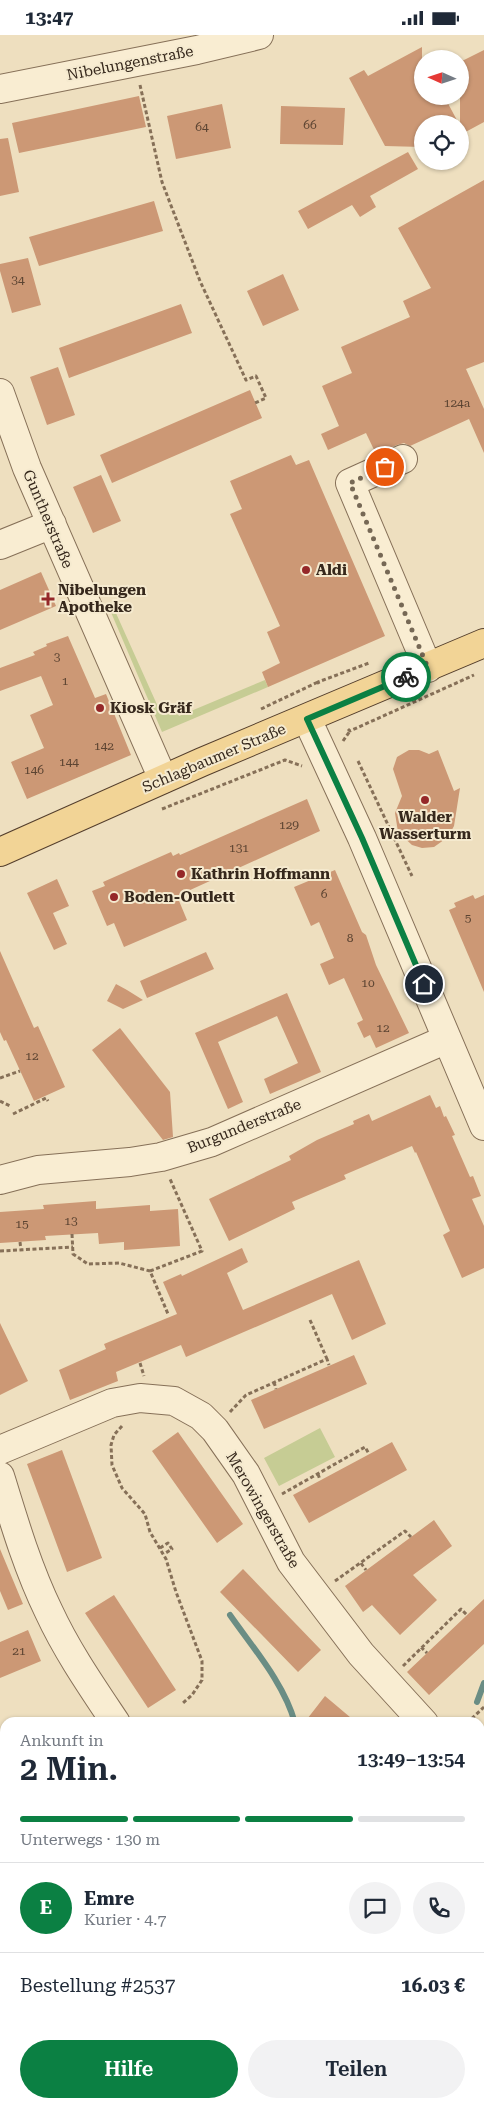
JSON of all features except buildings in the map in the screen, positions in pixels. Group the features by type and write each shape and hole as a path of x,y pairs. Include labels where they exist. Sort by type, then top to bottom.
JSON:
{"main road":[{"name":"Schlagbaumer Straße","path":"0,852 163,779 484,643"}],"street":[{"name":"Nibelungenstraße","path":"0,89 135,63 259,35"},
{"name":"Guntherstraße","path":"0,393 27,469 163,779"},
{"path":"403,459 350,483 428,668"},
{"path":"0,545 52,524"},
{"path":"307,719 362,838 484,1126"},
{"name":"Burgunderstraße","path":"0,1180 38,1170 130,1162 161,1157 219,1139 447,1039"},
{"name":"Merowingerstraße","path":"0,1450 112,1403 140,1398 174,1401 201,1416 215,1429 246,1474 291,1562 361,1654 418,1717"},
{"path":"0,1476 35,1581 49,1614 86,1679 112,1717"}],"path":[{"path":"135,63 162,182 200,281 246,380 256,376 266,398 255,403"},
{"path":"358,761 412,876"},
{"path":"0,1079 20,1071"},
{"path":"14,1114 46,1098 48,1101"},
{"path":"0,1101 10,1106"},
{"path":"72,1234 74,1254 88,1263 120,1263 150,1271 202,1251 161,1157"},
{"path":"20,1242 21,1250"},
{"path":"0,1251 73,1247"},
{"path":"150,1271 168,1314"},
{"path":"310,1320 329,1365"},
{"path":"215,1429 246,1395 327,1359"},
{"path":"274,1382 276,1389"},
{"path":"125,1424 114,1435 111,1445 112,1465 122,1488 145,1515 150,1532 164,1554 202,1661 202,1680 192,1695 183,1703"},
{"path":"262,1505 366,1447 369,1454"},
{"path":"318,1474 320,1480"},
{"path":"315,1593 406,1531 411,1537"},
{"path":"160,1548 168,1543 172,1549 164,1554"},
{"path":"361,1563 366,1570"},
{"path":"387,1683 461,1609 467,1615"},
{"path":"421,1647 427,1653"},
{"path":"473,1717 484,1707"}],"green space":[{"path":"111,602 159,709 172,703 179,716 265,680 268,687 162,732 107,603"},
{"path":"320,1428 335,1457 279,1486 264,1458"}],"waterway":[{"path":"230,1615 276,1680 293,1717"},
{"path":"477,1702 484,1683"}],"way so far":[{"path":"385,467 350,483 428,668 406,677"}],"place":[{"name":"Aldi","path":"306,570"},
{"name":"Nibelungen Apotheke","path":"48,599"},
{"name":"Kiosk Gräf","path":"100,708"},
{"name":"Walder Wasserturm","path":"425,800"},
{"name":"Kathrin Hoffmann","path":"181,874"},
{"name":"Boden-Outlett","path":"114,897"}],"route":[{"path":"406,677 307,719 362,838 424,984"}]}
